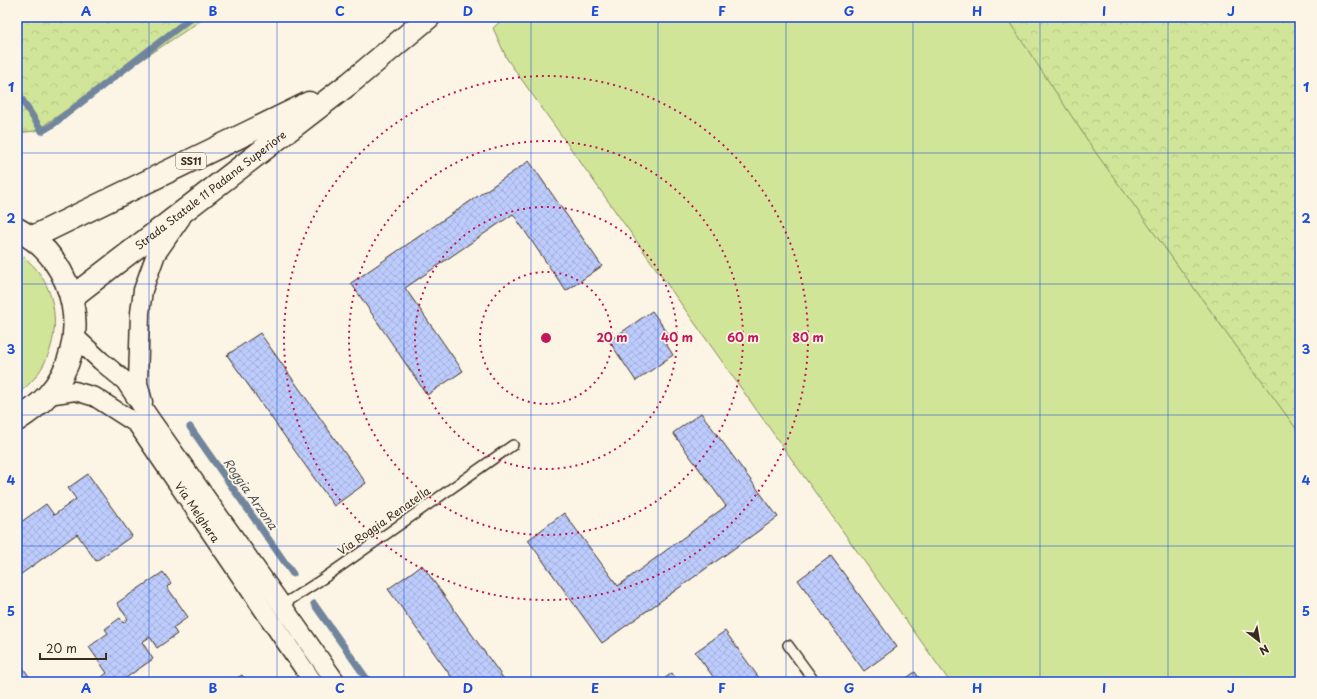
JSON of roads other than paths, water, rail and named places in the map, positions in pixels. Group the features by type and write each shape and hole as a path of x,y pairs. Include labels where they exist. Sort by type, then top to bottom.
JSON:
{"main road":[{"name":"Strada Statale 11 Padana Superiore","path":"72,298 350,83 429,17"},
{"name":"Strada Statale 11 Padana Superiore","path":"17,420 48,396 59,381 71,354 75,318 72,298 68,285 57,264 48,254 24,234 350,83"}],"street":[{"name":"Via Melghera","path":"149,417 138,383 140,314 143,290 156,254 188,209"},
{"name":"Via Melghera","path":"74,336 125,381 336,682"},
{"name":"Via Melghera","path":"48,396 75,391 95,397 137,424 266,615 314,682"}],"lane":[{"name":"Via Roggia Renatella","path":"266,615 324,578 513,445"},
{"path":"788,645 815,682"}],"waterway":[{"path":"17,92 42,131 52,125 192,17"},
{"name":"Roggia Arzona","path":"190,427 293,574"},
{"name":"Roggia Arzona","path":"314,604 369,682"}]}
